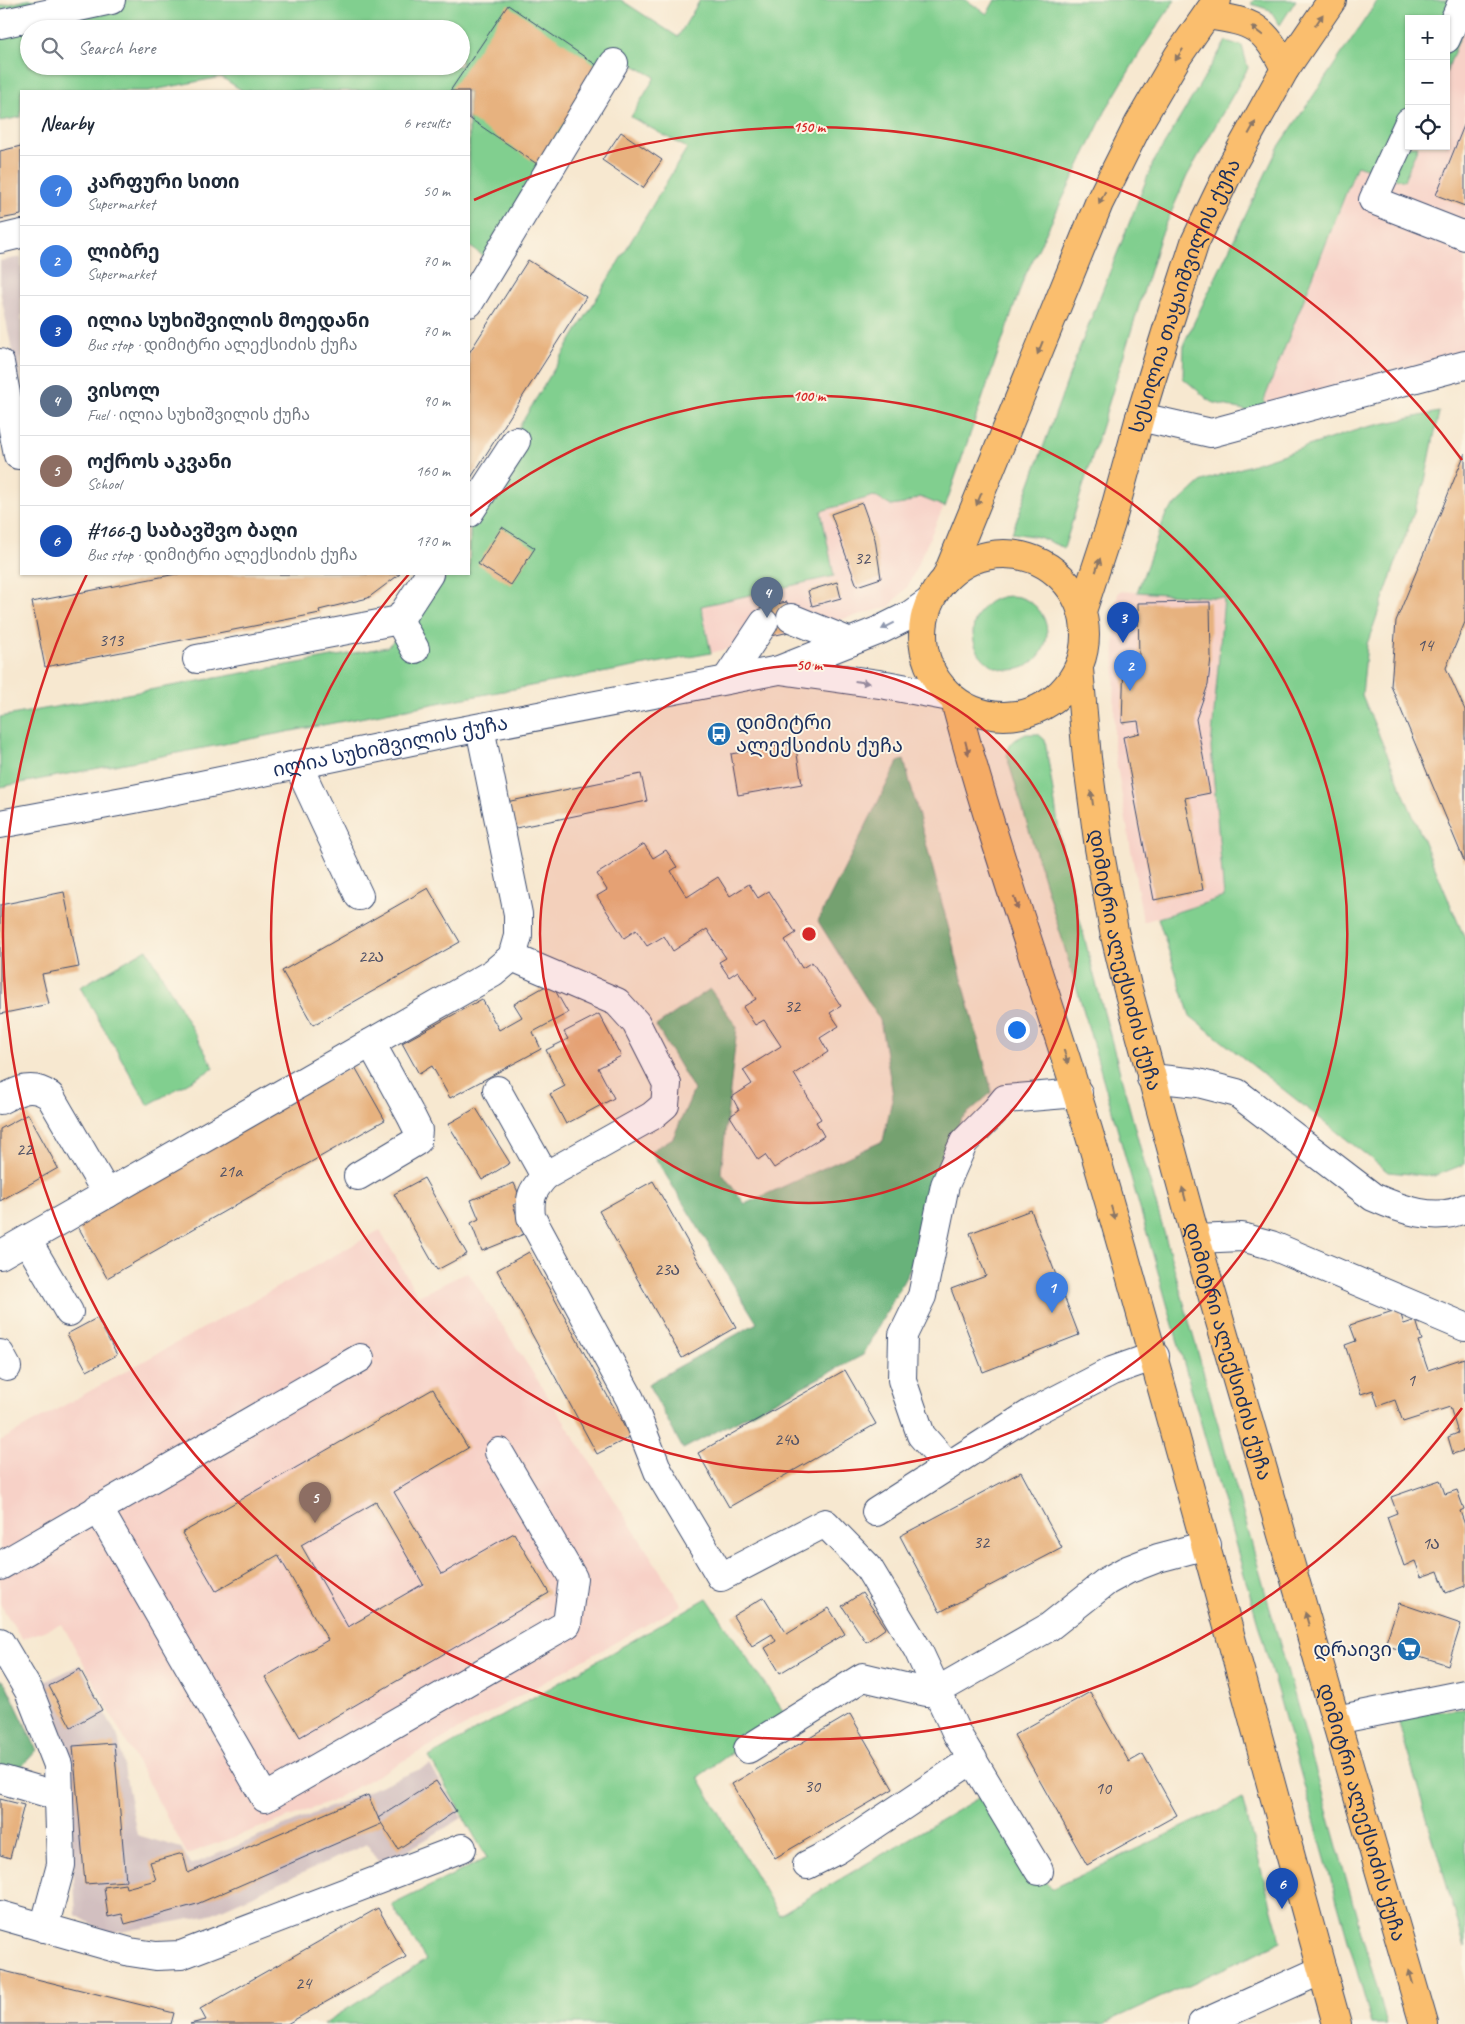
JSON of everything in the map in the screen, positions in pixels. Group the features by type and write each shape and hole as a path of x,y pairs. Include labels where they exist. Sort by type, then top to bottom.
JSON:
{"main road":[{"name":"სესილია თაყაიშვილის ქუჩა","path":"1082,611 1111,522 1140,417 1195,242 1232,163 1285,69 1332,0"},
{"path":"946,578 1099,203 1139,123 1178,56 1212,8 1257,29 1274,46 1285,69"},
{"path":"1012,554 1035,560 1056,572 1072,590 1082,611 1086,630 1085,650 1079,669 1062,693 1039,710 1010,717 981,714 953,699 933,677 924,653 922,626 930,601 937,588 946,578 966,563 988,555 1012,554"},
{"name":"დიმიტრი ალექსიძის ქუჩა","path":"1079,669 1087,758 1114,931 1196,1239 1424,2024"},
{"path":"953,699 973,770 1078,1093 1155,1356 1337,2024"}],"street":[{"path":"0,24 111,0"},
{"path":"1450,31 1463,0"},
{"path":"470,301 614,63"},
{"path":"1405,131 1373,200 1465,236"},
{"path":"0,239 20,234"},
{"path":"0,363 13,454"},
{"path":"1140,417 1212,434 1465,365"},
{"path":"470,511 516,441"},
{"path":"197,659 399,620 428,575"},
{"name":"ილია სუხიშვილის ქუჩა","path":"0,824 779,670 850,642 910,615 930,601"},
{"path":"791,618 850,642"},
{"path":"399,620 415,649"},
{"path":"726,680 764,623"},
{"name":"ილია სუხიშვილის ქუჩა","path":"779,670 886,685 953,699"},
{"path":"0,1255 493,973 512,957 518,936 518,914 480,728"},
{"path":"298,765 358,896"},
{"path":"512,957 617,1002 636,1024 667,1084 665,1105 652,1116 545,1176 532,1191 530,1205 532,1217 630,1399 658,1471 720,1577 825,1523 868,1567 918,1650 958,1734 1039,1871"},
{"path":"358,1176 417,1141 418,1130 371,1043"},
{"path":"1152,1078 1198,1083 1237,1093 1373,1197 1392,1205 1429,1214 1462,1216"},
{"path":"0,1100 14,1092 28,1089 40,1089 50,1096 107,1194"},
{"path":"496,1090 545,1176"},
{"path":"948,1466 921,1435 902,1380 903,1336 922,1296 945,1186 964,1142 996,1110 1004,1099 1078,1093"},
{"path":"1196,1239 1242,1237 1271,1245 1465,1327"},
{"path":"27,1240 69,1312"},
{"path":"876,1512 1031,1413 1112,1371 1155,1356"},
{"path":"0,1566 360,1358"},
{"path":"98,1508 265,1798 567,1624 573,1578 499,1452"},
{"path":"748,1749 863,1677 926,1692 937,1691 1049,1627 1107,1581 1127,1570 1158,1558 1207,1545"},
{"path":"0,1642 29,1691 58,1765 61,1865 44,1928"},
{"path":"1336,1720 1465,1694"},
{"path":"807,1865 836,1850 973,1759"},
{"path":"0,1779 58,1796"},
{"path":"0,1915 130,1952 156,1956 181,1955 462,1848"},
{"path":"1202,2024 1322,1970"}],"shaded area":[{"path":"1465,24 1465,355 1268,416 1263,401 1358,165 1404,181 1416,150 1450,150 1450,63"},
{"path":"20,257 20,390 0,290 0,261"},
{"path":"874,496 891,506 904,504 920,497 944,506 908,586 889,607 711,653 701,606 834,576 821,511"},
{"path":"1119,591 1224,598 1211,748 1224,897 1143,922 1114,748 1115,604"},
{"path":"380,1230 418,1296 468,1272 682,1605 328,1803 187,1854 62,1624 22,1639 0,1604 0,1441"},
{"path":"80,1665 118,1737 137,1835 181,1848 191,1865 430,1765 462,1818 381,1866 367,1844 206,1916 109,1934 76,1915 66,1744 42,1683"}],"green space":[{"path":"27,0 621,0 678,37 700,0 966,0 987,14 995,0 1175,0 1142,49 1107,108 1024,278 945,507 920,497 904,504 891,506 874,496 821,511 834,576 701,606 711,653 0,787 0,717 387,647 419,615 447,575 470,575 471,507 687,148 631,117 655,77 626,61 484,256 470,247 470,90 241,90 221,77 153,90 20,90 20,117 0,121 0,6"},
{"path":"1254,0 1296,0 1280,25 1270,10 1251,4"},
{"path":"1378,0 1465,0 1465,24 1450,63 1450,15 1405,15 1405,150 1416,150 1404,181 1357,165 1264,400 1268,416 1211,402 1183,378 1184,343 1278,148"},
{"path":"1226,41 1242,46 1248,68 1187,176 1160,238 1064,548 1039,537 1012,533 1076,357 1153,163"},
{"path":"1439,412 1425,481 1367,644 1362,695 1465,939 1465,1164 1434,1176 1388,1172 1190,1016 1158,918 1224,897 1211,748 1224,598 1137,592 1166,514 1202,481 1363,428"},
{"path":"1010,596 1024,599 1036,607 1044,619 1047,633 1044,647 1036,659 1024,667 1010,670 996,667 984,659 976,647 973,633 976,619 984,607 996,599"},
{"path":"1026,734 1038,734 1045,740 1062,849 1092,968 1140,1147 1387,2024 1372,2024 1084,1012 1007,757 1012,742"},
{"path":"904,760 992,1092 961,1119 937,1173 920,1251 863,1355 683,1449 648,1384 757,1323 651,1151 673,1138 694,1090 656,1026 710,989 737,1027 721,1172 745,1204 883,1141 893,1095 880,1020 818,921 898,762"},
{"path":"147,949 214,1068 148,1105 80,987"},
{"path":"707,1598 785,1714 698,1777 779,1915 987,1793 1052,1889 1242,1799 1281,1942 1103,2024 323,2024 426,1960 392,1905 487,1858 429,1757"},
{"path":"0,1679 6,1684 37,1750 15,1774 0,1768"},
{"path":"1465,1708 1465,1947 1397,1717 1427,1711"}],"building":[{"path":"508,5 601,68 537,164 470,119 470,90 451,90 461,75 470,75 470,61"},
{"path":"1465,123 1465,206 1436,195"},
{"path":"621,132 662,160 643,188 602,160"},
{"path":"20,146 20,215 0,219 0,151"},
{"path":"528,260 586,297 470,479 470,351"},
{"path":"1465,453 1465,622 1446,668 1465,710 1465,863 1391,686 1396,621"},
{"path":"862,503 875,539 881,578 857,586 831,514"},
{"path":"502,527 535,548 511,585 478,564"},
{"path":"171,575 399,575 368,598 319,610 320,613 45,667 32,602"},
{"path":"837,582 841,598 812,606 808,591"},
{"path":"787,602 794,631 767,637 761,607"},
{"path":"1210,602 1211,657 1208,685 1196,719 1210,793 1185,798 1203,890 1154,900 1123,737 1140,733 1138,721 1122,723 1124,659 1139,659 1138,603"},
{"path":"795,743 802,784 738,795 731,754"},
{"path":"641,774 647,801 511,829 506,802"},
{"path":"644,844 653,858 666,850 677,867 671,871 687,897 718,877 730,896 749,884 758,898 769,891 796,933 785,940 802,968 812,962 841,1006 830,1013 839,1026 820,1038 828,1052 794,1074 821,1119 816,1122 824,1136 774,1168 765,1155 758,1160 730,1116 739,1110 732,1097 752,1084 743,1070 781,1046 764,1020 755,1025 743,1007 756,999 738,971 729,977 719,962 726,958 707,929 673,951 664,936 647,946 636,930 624,938 597,896 607,890 597,874"},
{"path":"428,888 460,942 313,1025 282,971"},
{"path":"64,892 79,967 42,974 49,1004 0,1014 0,905"},
{"path":"551,983 568,1013 533,1032 541,1049 450,1098 432,1066 419,1074 402,1043 482,999 499,1030 522,1017 514,1004"},
{"path":"599,1014 621,1056 598,1068 614,1098 566,1124 550,1094 565,1086 546,1050 568,1039 564,1032"},
{"path":"354,1065 385,1120 107,1278 76,1223"},
{"path":"476,1108 510,1163 482,1180 448,1124"},
{"path":"28,1114 58,1168 0,1201 0,1129"},
{"path":"424,1178 467,1254 437,1270 394,1194"},
{"path":"653,1181 736,1327 682,1358 599,1211"},
{"path":"514,1183 522,1202 513,1205 524,1234 482,1251 471,1223 479,1219 471,1200"},
{"path":"1031,1210 1079,1335 983,1372 951,1289 986,1276 970,1233"},
{"path":"529,1252 630,1437 597,1454 497,1270"},
{"path":"1399,1309 1404,1324 1416,1320 1422,1340 1418,1341 1428,1370 1464,1358 1465,1450 1453,1454 1448,1437 1458,1433 1450,1407 1403,1422 1395,1400 1378,1406 1373,1390 1361,1394 1345,1345 1356,1341 1350,1325"},
{"path":"97,1318 117,1355 87,1371 67,1334"},
{"path":"845,1370 876,1424 729,1507 698,1453"},
{"path":"433,1389 468,1448 394,1492 442,1574 514,1533 549,1593 300,1737 265,1677 328,1640 278,1555 216,1591 182,1533","holes":["376,1502 423,1584 348,1627 301,1545"]},
{"path":"1021,1472 1062,1548 940,1612 900,1536"},
{"path":"1440,1480 1445,1494 1457,1490 1464,1509 1460,1511 1465,1525 1465,1586 1446,1593 1438,1571 1421,1577 1415,1561 1404,1566 1387,1517 1397,1513 1391,1497"},
{"path":"862,1593 886,1628 866,1642 842,1606"},
{"path":"764,1597 787,1634 829,1608 845,1634 780,1673 765,1648 776,1641 772,1634 752,1646 733,1616"},
{"path":"1399,1603 1461,1624 1448,1665 1385,1645"},
{"path":"80,1669 102,1710 71,1727 49,1686"},
{"path":"1090,1692 1129,1762 1143,1754 1177,1815 1087,1865 1014,1735"},
{"path":"850,1714 893,1789 775,1858 732,1784"},
{"path":"114,1743 126,1881 85,1884 73,1746"},
{"path":"436,1781 456,1811 398,1849 378,1818"},
{"path":"368,1795 381,1824 197,1904 125,1924 122,1914 108,1917 104,1887 125,1884 126,1888 156,1880 150,1862 183,1853 188,1873"},
{"path":"0,1799 24,1805 10,1858 0,1855"},
{"path":"378,1908 406,1957 287,2024 190,2024 206,2020 200,2009"},
{"path":"0,1970 174,2013 171,2024 0,2024"}],"place":[{"name":"ვისოლ","path":"767,618"},
{"name":"ილია სუხიშვილის მოედანი","path":"1123,643"},
{"name":"ლიბრე","path":"1130,691"},
{"name":"დიმიტრი ალექსიძის ქუჩა","path":"719,734"},
{"name":"კარფური სითი","path":"1052,1313"},
{"name":"ოქროს აკვანი","path":"315,1523"},
{"name":"დრაივი","path":"1409,1649"},
{"name":"#166-ე საბავშვო ბაღი","path":"1282,1909"}]}
